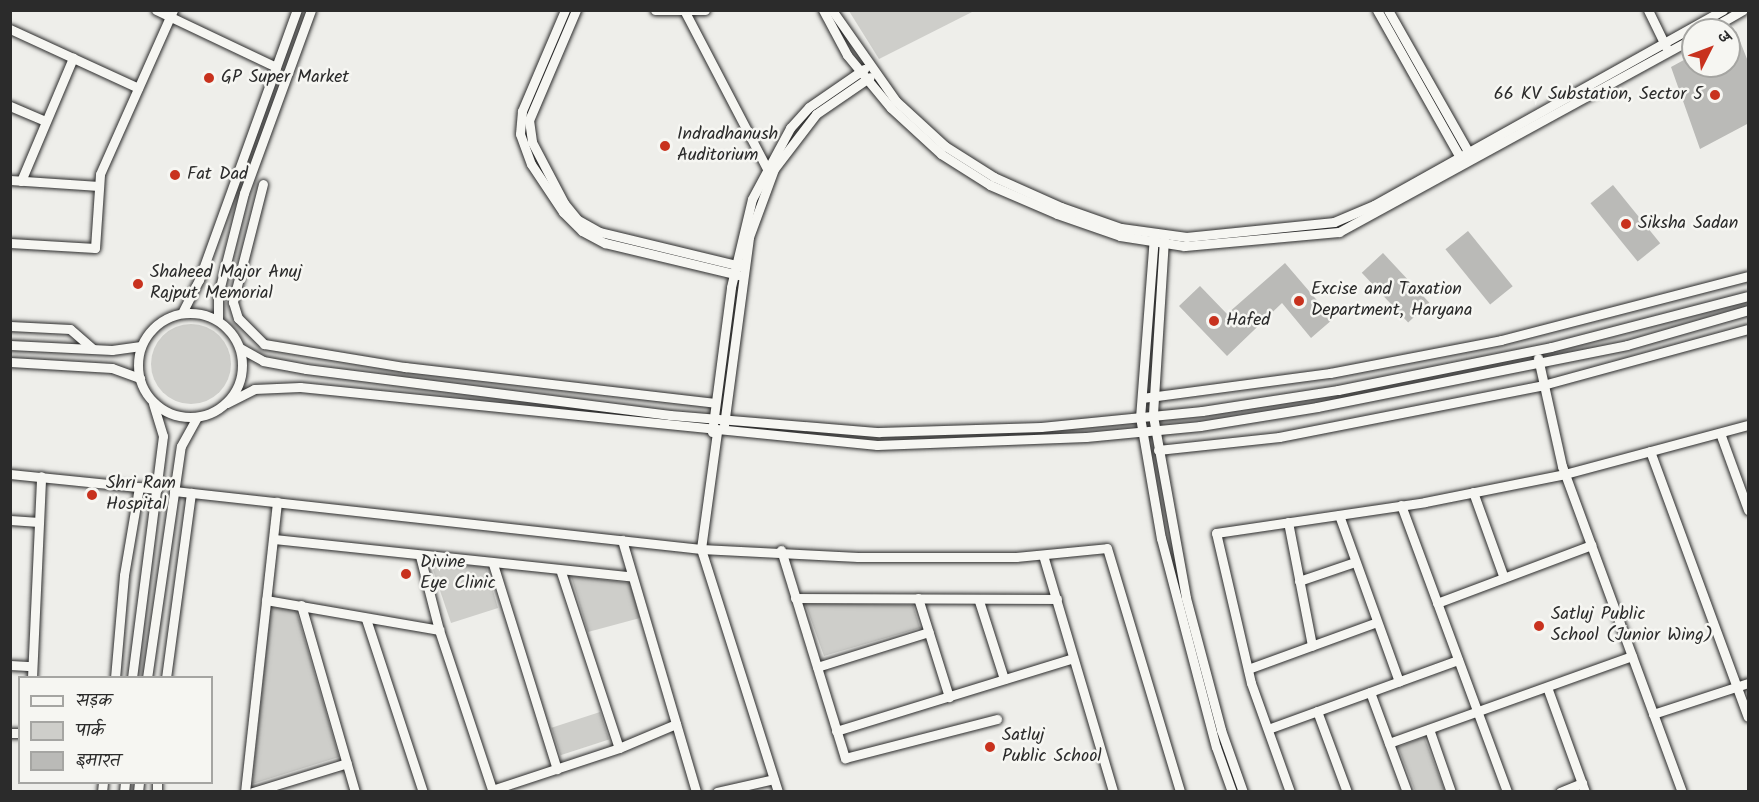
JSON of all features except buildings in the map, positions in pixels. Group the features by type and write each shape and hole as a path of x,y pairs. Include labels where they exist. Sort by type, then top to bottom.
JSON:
{"street":[{"path":"156,10 172,14 276,67"},
{"path":"182,313 199,280 297,10"},
{"path":"311,10 244,193 218,295 218,320 240,348 262,361 306,369 724,419 879,432 1041,427 1153,416 1338,390 1536,350 1749,296"},
{"path":"565,10 522,111 520,134 531,164 563,212 582,231 605,243 739,270"},
{"path":"576,10 529,120 532,142 564,203 578,220 600,232 739,270"},
{"path":"655,10 705,10"},
{"path":"823,10 868,72 945,146 994,177 1061,207 1154,238 1164,239 1339,232 1666,48 1723,10"},
{"path":"832,10 868,72"},
{"path":"1377,10 1467,159"},
{"path":"1389,10 1467,159"},
{"path":"1648,10 1666,48"},
{"path":"1729,18 1743,10"},
{"path":"684,11 766,166 770,178"},
{"path":"10,243 96,248 99,186 138,88 172,14"},
{"path":"10,29 138,88"},
{"path":"1666,48 1681,42"},
{"path":"21,181 73,58"},
{"path":"717,432 713,418 715,403 739,270 766,166 809,107 868,72"},
{"path":"778,792 701,549 717,432 724,419 739,270 770,178 816,114 868,72"},
{"path":"10,106 45,121"},
{"path":"10,180 99,186"},
{"path":"264,184 233,302 238,318 264,344 405,367 715,403"},
{"path":"1154,238 1140,417 1161,538 1216,747 1232,792"},
{"path":"1164,239 1153,416 1186,598 1221,730 1243,792"},
{"path":"1142,398 1330,373 1501,340 1749,276"},
{"path":"153,403 168,413 197,417 254,389 300,387 717,432 877,446 1143,432 1317,407 1539,363 1627,345 1749,310"},
{"path":"132,676 163,436 153,403 140,378 141,346 158,323 182,313 218,320"},
{"path":"10,326 70,329 93,349"},
{"path":"1158,450 1279,437 1544,384 1749,329"},
{"path":"10,345 93,349 141,346"},
{"path":"227,403 238,388 243,368 240,348"},
{"path":"1536,350 1565,474 1682,792"},
{"path":"10,362 111,368 140,378"},
{"path":"147,676 181,446 197,417"},
{"path":"1290,792 1248,669 1216,533 1401,505 1565,474 1749,425"},
{"path":"1720,433 1749,510"},
{"path":"1650,451 1749,717"},
{"path":"10,474 157,489"},
{"path":"32,676 41,476"},
{"path":"115,676 139,487"},
{"path":"174,491 701,549 781,550 858,557 1043,555 1107,548 1180,792"},
{"path":"1473,492 1504,578"},
{"path":"166,676 191,493"},
{"path":"245,792 277,502"},
{"path":"1401,505 1507,792"},
{"path":"1339,515 1399,682"},
{"path":"10,520 39,522"},
{"path":"1288,522 1312,646"},
{"path":"274,539 561,572 629,576"},
{"path":"622,540 629,576 696,792"},
{"path":"1437,603 1591,545"},
{"path":"781,550 845,758 997,719"},
{"path":"1043,555 1113,792"},
{"path":"420,556 439,630 492,791 619,748 676,724"},
{"path":"1299,581 1355,562"},
{"path":"493,564 556,769"},
{"path":"561,572 619,748"},
{"path":"795,598 918,598 979,601 1057,599"},
{"path":"918,598 949,697"},
{"path":"266,600 439,630"},
{"path":"979,601 1004,679"},
{"path":"301,605 355,792"},
{"path":"366,619 423,792"},
{"path":"1248,669 1377,622"},
{"path":"817,667 929,632"},
{"path":"1389,743 1632,656"},
{"path":"836,730 1073,658"},
{"path":"1268,729 1458,660"},
{"path":"10,665 32,666"},
{"path":"1653,714 1749,683"},
{"path":"1547,687 1584,788 1560,792"},
{"path":"1370,692 1407,792"},
{"path":"1317,711 1347,792"},
{"path":"1429,729 1451,792"},
{"path":"254,792 347,763"},
{"path":"717,792 774,779"}],"green space":[{"path":"849,11 974,11 879,59"},
{"path":"191,324 206,327 219,336 228,349 231,364 228,379 219,392 206,401 191,404 176,401 163,392 154,379 151,364 154,349 163,336 176,327"},
{"path":"430,561 486,567 498,608 451,623"},
{"path":"571,576 630,583 640,618 588,632"},
{"path":"805,603 913,605 920,628 824,656"},
{"path":"271,607 296,610 339,757 252,784"},
{"path":"600,712 609,740 560,755 551,728"},
{"path":"1424,737 1445,791 1415,791 1398,747"}],"place":[{"name":"GP Super Market","path":"209,78"},
{"name":"66 KV Substation, Sector 5","path":"1715,95"},
{"name":"Indradhanush Auditorium","path":"665,146"},
{"name":"Fat Dad","path":"175,175"},
{"name":"Siksha Sadan","path":"1626,224"},
{"name":"Shaheed Major Anuj Rajput Memorial","path":"138,284"},
{"name":"Excise and Taxation Department, Haryana","path":"1299,301"},
{"name":"Hafed","path":"1214,321"},
{"name":"Shri Ram Hospital","path":"92,495"},
{"name":"Divine Eye Clinic","path":"406,574"},
{"name":"Satluj Public School (Junior Wing)","path":"1539,626"},
{"name":"Satluj Public School","path":"990,747"}]}
